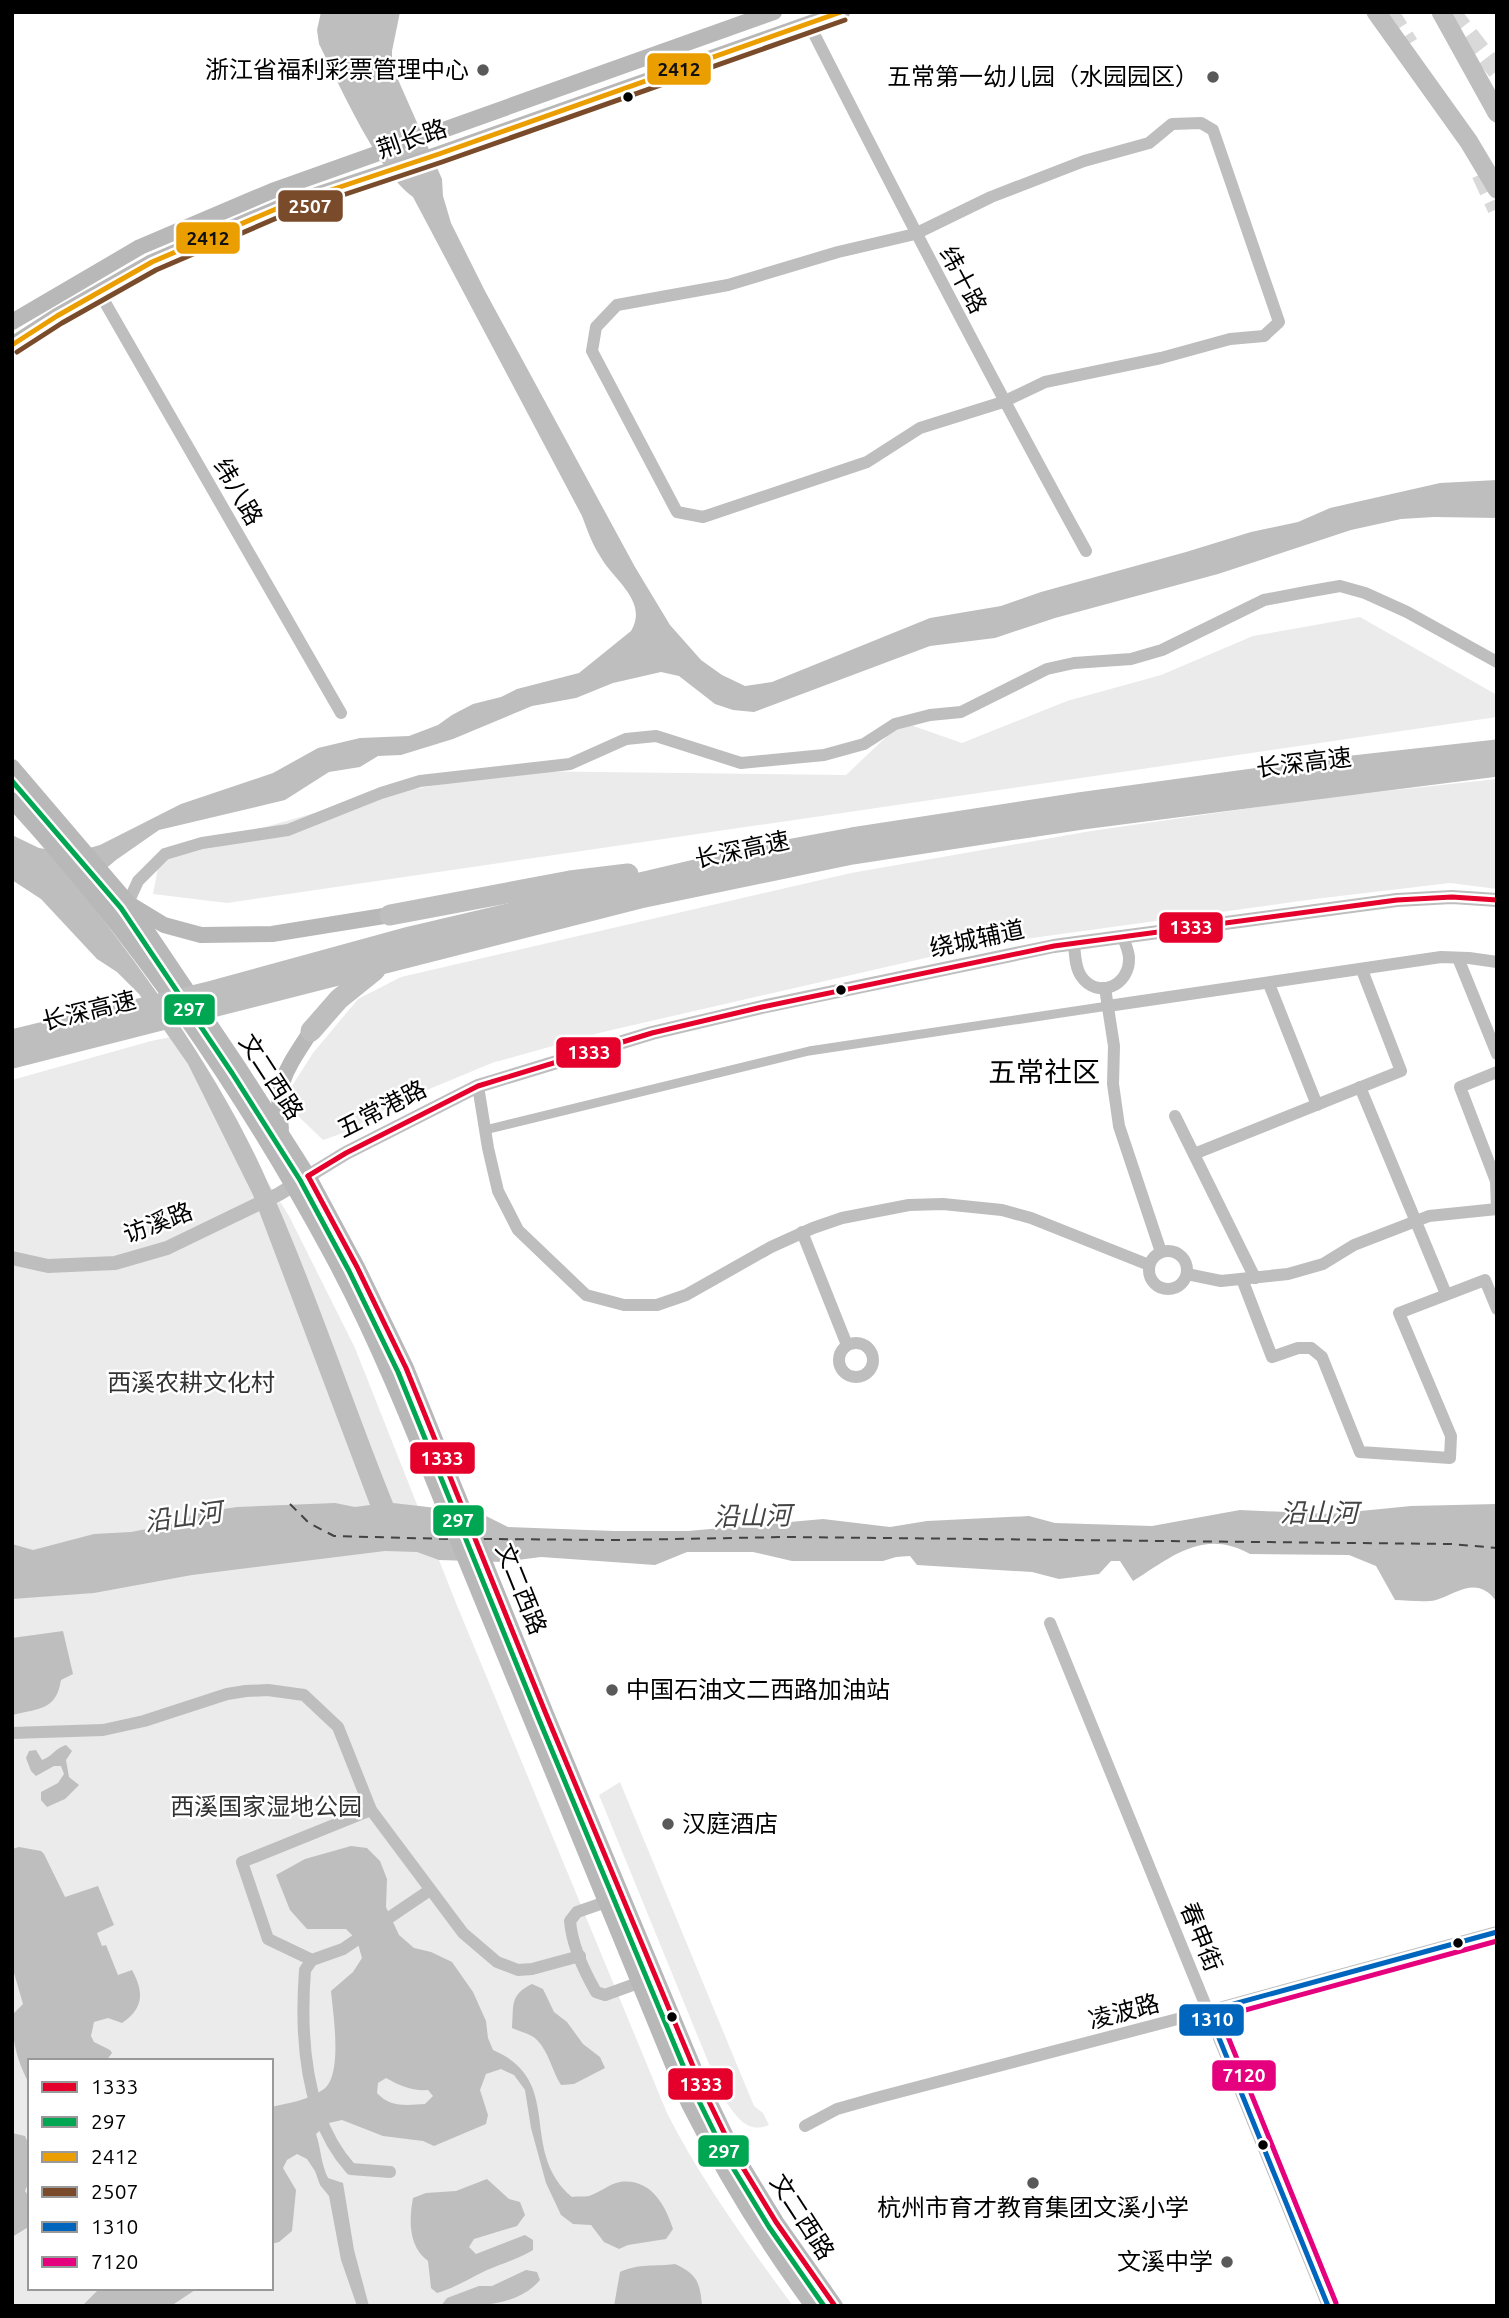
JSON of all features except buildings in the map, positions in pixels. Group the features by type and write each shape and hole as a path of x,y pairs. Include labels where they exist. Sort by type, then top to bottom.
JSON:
{"highway":[{"name":"长深高速","path":"218,997 410,937 755,856 852,838 1105,800 1317,770 1497,750"},
{"name":"长深高速","path":"12,1058 123,1021 218,997 383,964 640,898 852,854 1082,818 1497,766"},
{"path":"390,915 570,881 755,856"},
{"path":"311,1031 339,999 383,964"},
{"name":"长深高速","path":"12,1040 123,1021"}],"main road":[{"name":"荆长路","path":"12,322 140,247 260,195 774,12"},
{"name":"荆长路","path":"12,345 152,262 283,206 842,12"},
{"path":"1376,12 1469,142 1497,189"},
{"path":"1441,12 1497,113"},
{"name":"文二西路","path":"12,767 66,827 128,903 309,1176 383,1319 436,1439 525,1662 700,2083 734,2153 776,2222 835,2306"},
{"name":"文二西路","path":"12,800 90,888 225,1073 286,1190 333,1257 363,1316 416,1440 689,2104 719,2161 779,2260 813,2306"},
{"path":"128,903 164,925 201,935 272,934 390,915"},
{"path":"282,1135 277,1103 285,1072 311,1031"}],"street":[{"name":"纬十路","path":"809,24 1003,402 1086,551"},
{"path":"1201,123 1213,130 1279,322 1264,335 1230,339 1161,358 1045,382 1003,402 920,428 867,462 703,517 677,512 592,351 596,327 617,305 728,285 838,252 915,234 991,197 1084,161 1149,143 1172,124 1201,123"},
{"name":"纬八路","path":"99,292 341,713"},
{"path":"128,903 138,881 165,854 202,843 288,830 381,793 421,781 570,764 626,738 656,736 741,763 824,755 864,744 895,724 930,715 961,712 1047,669 1074,663 1131,659 1162,650 1264,600 1339,586 1365,593 1406,612 1497,662"},
{"name":"绕城辅道","path":"478,1086 664,1030 775,1004 1074,944 1397,900 1452,897 1497,900"},
{"path":"1074,944 1079,974 1088,984 1105,988 1119,984 1126,974 1129,958 1123,937"},
{"path":"485,1130 809,1051 1441,957 1497,962"},
{"path":"1458,958 1497,1054"},
{"path":"1194,1154 1401,1071 1362,970"},
{"path":"1269,984 1317,1105"},
{"path":"1105,988 1114,1046 1113,1084 1119,1126 1161,1252"},
{"path":"1187,1274 1221,1281 1288,1273 1323,1264 1354,1245 1429,1216 1497,1209 1496,1181 1460,1087 1497,1072"},
{"path":"478,1086 498,1191 518,1230 586,1295 624,1306 657,1305 686,1296 802,1232 842,1218 909,1205 943,1204 1002,1210 1031,1217 1149,1265"},
{"name":"五常港路","path":"309,1176 345,1153 478,1086"},
{"path":"1360,1087 1446,1294"},
{"path":"1175,1115 1255,1278"},
{"name":"访溪路","path":"12,1258 48,1266 115,1263 167,1248 244,1212 309,1176"},
{"path":"802,1232 847,1345"},
{"path":"1167,1250 1178,1253 1186,1262 1187,1274 1181,1284 1164,1289 1150,1277 1149,1265 1152,1259 1167,1250"},
{"path":"1242,1279 1272,1357 1298,1348 1311,1348 1322,1357 1360,1452 1450,1458 1451,1436 1399,1313 1485,1280 1497,1310"},
{"name":"春申街","path":"1050,1623 1328,2306"},
{"path":"12,1733 103,1730 144,1721 227,1694 246,1691 268,1690 304,1695 338,1727 371,1810 463,1933 508,1968 532,1969 580,1956"},
{"path":"312,1961 268,1939 242,1862 371,1810"},
{"path":"390,2172 351,2169 330,2141 305,2061 305,1970 312,1961 343,1950 430,1890"},
{"path":"606,1902 577,1912 570,1921 580,1956 596,1992 605,1995 638,1983"},
{"name":"凌波路","path":"805,2126 837,2109 876,2098 1497,1932"}],"green space":[{"path":"1360,617 1497,695 1497,717 227,903 153,894 160,857 374,796 517,771 846,775 902,722 962,743 1067,701 1161,675 1253,636"},
{"path":"1497,779 1497,889 1450,883 982,945 603,1032 492,1063 398,1102 346,1132 323,1140 296,1114 292,1086 313,1053 358,999 401,977 851,873 1091,831 1313,799"},
{"name":"西溪国家湿地公园","path":"176,1036 289,1216 355,1348 456,1603 667,2113 710,2188 793,2306 12,2306 12,1080"},
{"path":"620,1782 754,2106 763,2113 769,2125 747,2125 723,2098 599,1795"}],"shaded area":[{"path":"321,12 400,12 392,51 392,66 442,179 443,196 451,223 485,291 635,567 670,625 701,660 722,675 745,686 772,682 930,618 1001,606 1251,532 1298,522 1330,508 1440,483 1497,480 1497,518 1401,519 1351,530 1218,574 1055,618 995,638 930,646 754,712 733,710 715,704 679,676 661,672 613,683 576,698 532,706 453,739 401,755 378,756 360,767 329,772 285,800 159,830 90,882 88,897 95,909 142,971 208,1069 246,1137 298,1254 393,1503 480,1513 508,1527 614,1531 688,1531 823,1519 890,1527 927,1521 1029,1516 1055,1523 1152,1526 1240,1510 1330,1514 1411,1506 1497,1504 1497,1602 1490,1594 1475,1588 1460,1590 1431,1601 1395,1600 1376,1566 1349,1555 1250,1554 1217,1544 1188,1549 1133,1581 1120,1561 1111,1561 1099,1574 1059,1579 1032,1572 917,1565 910,1556 883,1561 792,1561 753,1552 687,1552 655,1565 541,1557 503,1562 439,1560 417,1552 385,1551 192,1575 94,1593 12,1599 12,1544 33,1550 94,1534 131,1532 177,1523 196,1513 237,1507 335,1503 355,1507 370,1505 253,1195 188,1064 139,994 117,972 97,959 41,899 12,880 12,835 39,848 72,853 100,845 181,804 273,773 318,748 360,738 409,736 438,725 473,704 579,673 631,631 635,620 633,600 597,551 582,516 413,197 386,168 348,104 319,44 317,30"},
{"path":"63,1631 73,1674 61,1680 59,1690 50,1703 13,1715 12,1638"},
{"path":"66,1745 72,1751 66,1760 69,1777 79,1785 65,1799 47,1807 41,1800 41,1792 58,1783 64,1774 61,1766 54,1766 36,1776 26,1758 29,1751 36,1750 42,1760"},
{"path":"351,1846 367,1848 380,1861 387,1879 386,1907 399,1935 414,1948 431,1952 452,1962 473,1992 486,2021 493,2050 515,2063 528,2079 536,2098 547,2159 556,2178 572,2197 589,2196 620,2182 640,2184 661,2202 670,2220 673,2229 666,2239 619,2249 604,2242 591,2225 573,2224 561,2215 546,2183 531,2128 525,2090 514,2075 501,2069 486,2074 480,2090 488,2115 486,2124 434,2146 423,2141 383,2136 342,2120 329,2123 316,2134 328,2178 343,2183 354,2250 369,2306 357,2306 341,2260 329,2196 320,2185 307,2159 297,2154 287,2160 283,2168 296,2190 292,2231 273,2244 273,2107 312,2096 324,2089 330,2081 335,2057 331,1991 353,1972 362,1958 357,1940 346,1929 307,1929 290,1910 276,1875 305,1859","holes":["386,2078 401,2086 428,2090 433,2096 425,2104 406,2105 388,2101 377,2093 378,2083"]},
{"path":"19,1847 41,1851 65,1897 98,1886 114,1925 97,1933 102,1946 106,1945 118,1975 132,1970 140,1992 135,2011 122,2023 108,2018 94,2022 91,2036 94,2042 110,2050 112,2053 108,2059 28,2059 28,2081 14,2042 12,2024 12,2015 23,2004 12,1966 12,1849"},
{"path":"532,1984 543,1989 554,2012 567,2022 583,2044 600,2057 605,2068 574,2084 561,2085 545,2050 537,2040 512,2028 516,1997"},
{"path":"12,2133 25,2136 28,2144 28,2183 25,2191 28,2195 28,2227 12,2237"},
{"path":"487,2179 509,2199 520,2202 525,2215 517,2226 474,2239 469,2247 476,2254 525,2235 533,2240 533,2250 437,2293 431,2288 428,2261 421,2255 413,2240 413,2198 426,2193 456,2191"},
{"path":"675,2264 693,2275 700,2291 702,2306 614,2306 620,2272 640,2266"},
{"path":"526,2270 537,2272 540,2280 519,2296 494,2304 441,2306 447,2298 479,2286 492,2286"},
{"path":"98,2290 195,2290 171,2306 82,2306"}],"ferry route":[{"path":"290,1504 309,1523 334,1536 449,1539"},
{"path":"483,1539 786,1537 1451,1544 1497,1548"}],"tunnel":[{"path":"1389,12 1409,44"},
{"path":"1451,12 1497,71"},
{"path":"1481,174 1497,209"}],"transit line":[{"name":"2412","path":"12,345 152,262 283,206 439,154 841,12"},
{"name":"2507","path":"17,352 62,323 156,270 286,214 845,20"},
{"name":"297","path":"12,781 121,908 300,1180 349,1271 398,1372 692,2087 727,2158 769,2227 824,2306"},
{"name":"1333","path":"308,1176 346,1153 478,1086 652,1033 762,1007 1054,946 1397,900 1452,897 1497,900"},
{"name":"1333","path":"308,1176 357,1267 406,1368 546,1714 700,2083 734,2153 776,2222 835,2306"},
{"name":"1310","path":"1328,2306 1208,2011 1497,1932"},
{"name":"7120","path":"1336,2303 1220,2017 1497,1941"}],"place":[{"name":"浙江省福利彩票管理中心","path":"483,70"},
{"name":"五常第一幼儿园（水园园区）","path":"1213,77"},
{"name":"中国石油文二西路加油站","path":"612,1690"},
{"name":"汉庭酒店","path":"668,1824"},
{"name":"杭州市育才教育集团文溪小学","path":"1033,2183"},
{"name":"文溪中学","path":"1227,2262"}],"district":[{"name":"五常社区","path":"1044,1072"}],"park label":[{"name":"西溪农耕文化村","path":"191,1383"}],"water label":[{"name":"沿山河","path":"1319,1513"},
{"name":"沿山河","path":"752,1516"},
{"name":"沿山河","path":"183,1517"}]}
